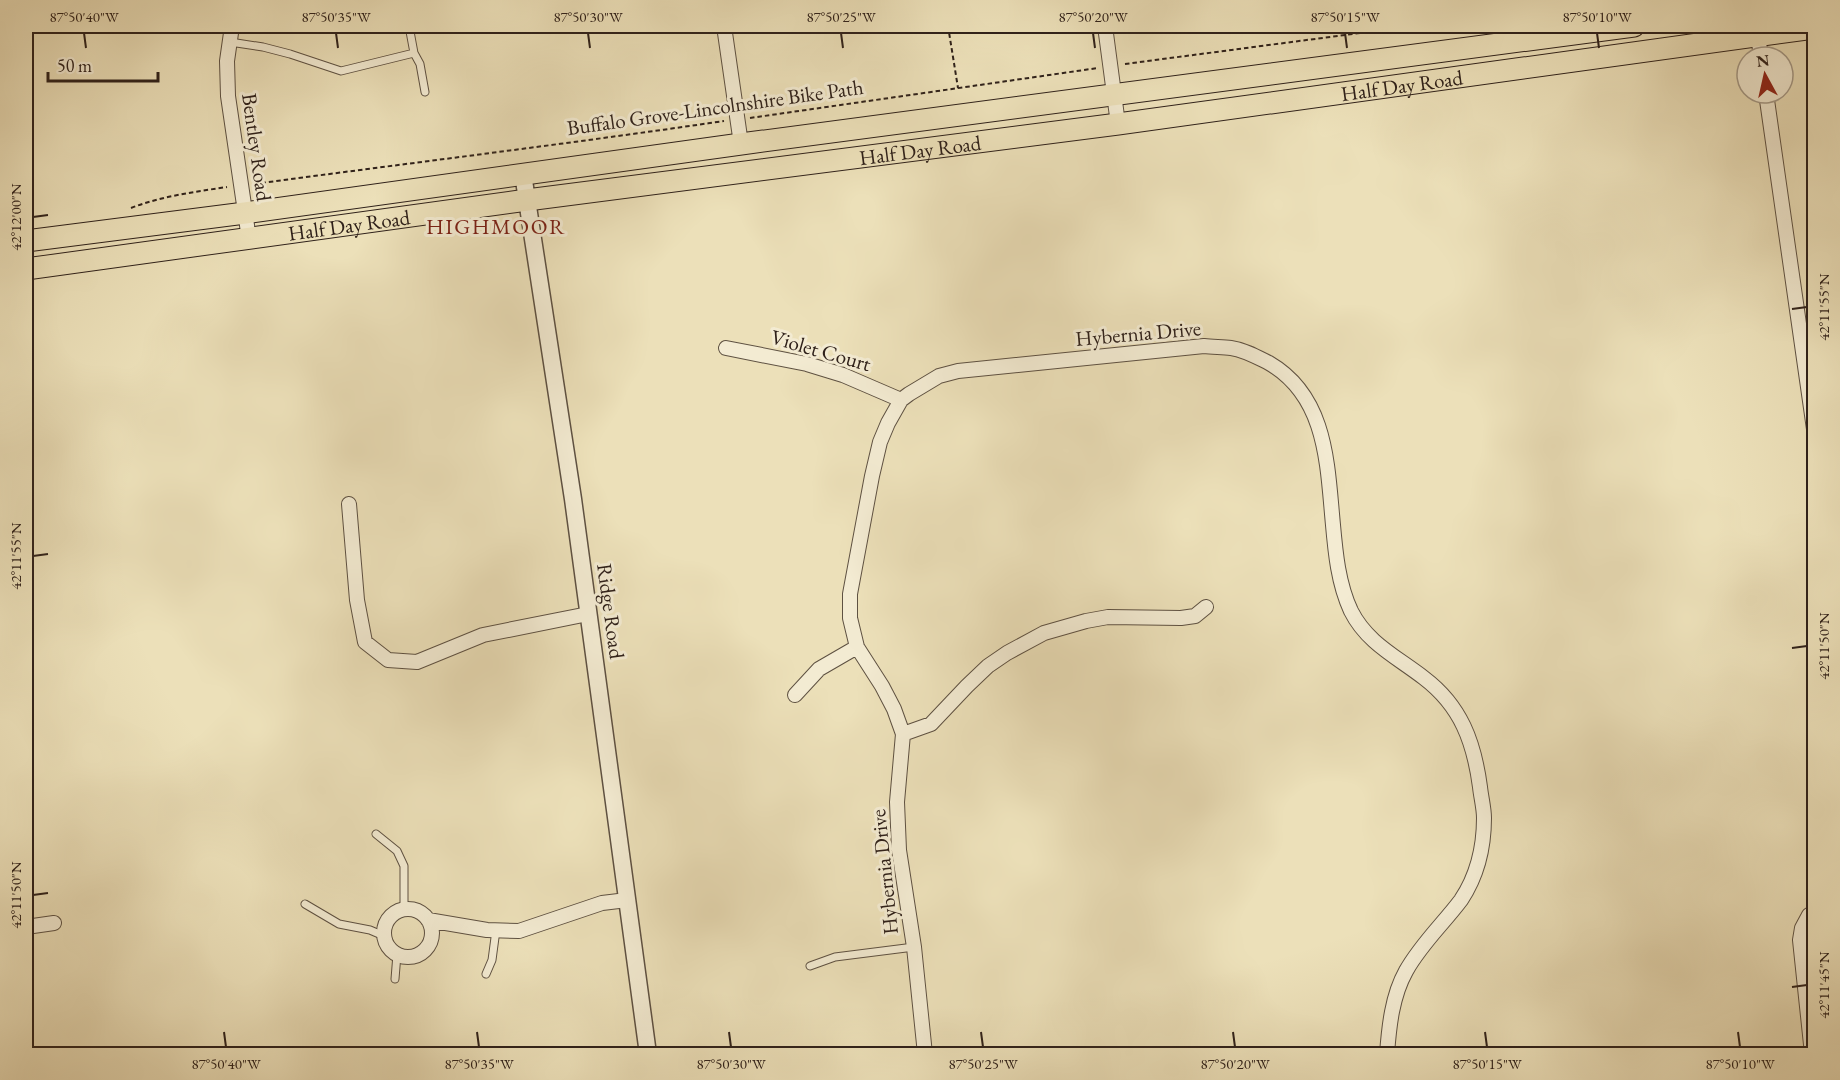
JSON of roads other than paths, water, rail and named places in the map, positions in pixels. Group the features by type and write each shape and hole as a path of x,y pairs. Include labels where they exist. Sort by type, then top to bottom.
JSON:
{"main road":[{"name":"Half Day Road","path":"26,241 1634,26"},
{"name":"Half Day Road","path":"26,269 527,200 1118,124 1757,31 1815,28"}],"street":[{"name":"Bentley Road","path":"232,26 227,61 228,96 249,239"},
{"path":"724,26 741,144"},
{"path":"1105,26 1118,124"},
{"path":"1768,105 1815,429"},
{"name":"Ridge Road","path":"523,174 573,499 648,1054"},
{"name":"Hybernia Drive","path":"925,1054 914,947 899,850 897,801 903,734 882,686 857,647 850,618 850,594 880,442 901,400 939,376 958,371 1204,346 1233,348 1252,354 1283,371 1293,381 1310,406 1322,433 1335,552 1352,614 1380,648 1424,677 1441,692 1468,734 1476,758 1484,816 1482,843 1475,872 1462,899 1425,942 1405,973 1389,1026 1387,1054"},
{"name":"Violet Court","path":"726,348 807,364 834,372 901,400"},
{"path":"349,504 357,600 365,642 388,660 417,662 483,635 588,614"},
{"path":"903,734 931,724 988,666 1044,633 1108,617 1181,618 1195,616 1206,607"},
{"path":"795,695 819,669 857,647"},
{"path":"429,920 432,935 425,949 419,954 404,957 386,944 384,936 386,921 391,915 404,909 418,911 429,920 519,931 602,903 627,900"},
{"path":"1812,1054 1800,940 1802,928 1809,915 1815,912"},
{"path":"26,927 54,923"}],"lane":[{"path":"409,26 425,92"},
{"path":"230,42 290,54 341,70 414,53"},
{"path":"376,834 397,851 404,866 404,909"},
{"path":"305,904 339,924 370,930 384,936"},
{"path":"486,974 492,960 496,930"},
{"path":"810,966 843,956 914,947"},
{"path":"395,979 397,954"}],"district":[{"name":"HIGHMOOR","path":"496,226"}]}
